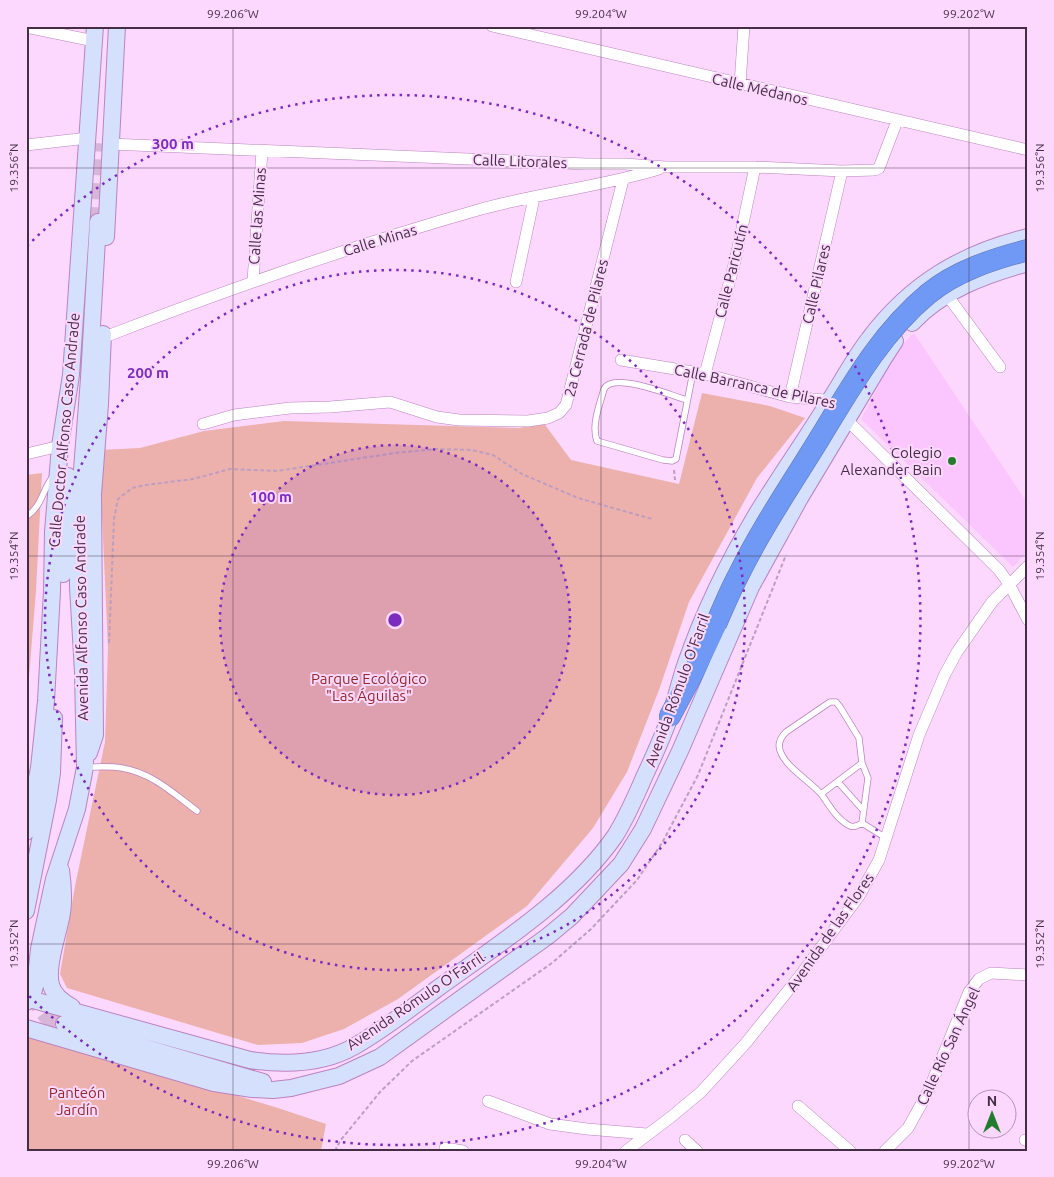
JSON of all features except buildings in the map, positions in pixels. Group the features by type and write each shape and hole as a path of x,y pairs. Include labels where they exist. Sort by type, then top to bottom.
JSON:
{"highway":[{"path":"670,716 693,673 738,576 763,530 881,342 894,326 929,293 956,276 980,264 1028,250"}],"main road":[{"name":"Calle Doctor Alfonso Caso Andrade","path":"85,767 95,736 93,494 100,404 110,144 117,26"},
{"name":"Calle Doctor Alfonso Caso Andrade","path":"26,832 36,772 48,675 53,532 60,446 71,375 95,34"},
{"name":"Avenida Alfonso Caso Andrade","path":"26,911 52,773 67,480 80,377 94,222 78,534 78,587 83,672 85,767 77,809 54,879 39,949 35,986 33,993 27,999"},
{"name":"Avenida Rómulo O'Farril","path":"27,999 78,1011 250,1060 270,1063 310,1060 354,1047 420,1002 550,906 596,859 615,836 631,808 670,716 685,664 709,602 756,515 869,339 891,313 921,285 965,257 1006,242 1028,237"},
{"name":"Avenida Rómulo O'Farril","path":"26,1028 214,1083 252,1089 273,1090 290,1088 339,1076 366,1064 410,1036 548,936 572,916 621,864 643,829 751,587 800,498 899,336 916,319 947,295 987,275 1028,263"},
{"path":"820,416 830,411 834,412 845,424"},
{"path":"51,620 59,635"},
{"path":"48,675 58,659"},
{"path":"60,864 63,888 62,912 50,972 51,986 62,1002 78,1011"},
{"path":"26,969 32,964 39,949"},
{"path":"64,1024 263,1082 305,1084"}],"street":[{"name":"Calle Médanos","path":"492,26 1028,150"},
{"path":"740,84 744,26"},
{"path":"26,27 95,34"},
{"name":"Calle Litorales","path":"110,144 665,167 755,167 842,171 875,170 879,168 897,121"},
{"path":"26,145 88,138"},
{"name":"Calle las Minas","path":"253,281 262,151"},
{"name":"Calle Minas","path":"102,338 253,281 339,252 480,210 623,180 665,167"},
{"name":"Calle Paricutín","path":"705,374 735,261 755,167"},
{"name":"Calle Pilares","path":"790,396 842,171"},
{"name":"2a Cerrada de Pilares","path":"203,424 234,415 290,408 390,402 437,417 459,420 528,421 548,418 559,413 566,406 623,180"},
{"path":"516,282 534,198"},
{"path":"947,295 1000,367"},
{"name":"Calle Barranca de Pilares","path":"621,360 705,374 790,396 830,400 843,404 845,424 999,570 1009,584 1028,620"},
{"path":"26,454 60,446"},
{"name":"Avenida de las Flores","path":"626,1151 701,1092 745,1044 799,977 859,896 879,860 919,735 945,674 957,652 992,602 1028,566"},
{"name":"Calle Río San Ángel","path":"885,1151 908,1128 928,1092 969,992 979,979 991,973 1028,975"},
{"path":"488,1101 550,1124 647,1134"},
{"path":"798,1106 850,1151"},
{"path":"686,1140 697,1151"},
{"path":"445,1148 463,1151"}],"lane":[{"path":"687,400 630,383 612,382 606,384 596,423 595,436 597,441 663,460 676,459 693,372"},
{"path":"27,516 35,511 45,488 58,470"},
{"path":"830,702 836,702 840,706 859,738 862,763 868,778 862,824 855,827 848,825 839,818 821,794 785,759 779,746 781,737 786,732 830,702"},
{"path":"821,794 862,763"},
{"path":"85,767 121,768 140,772 155,779 197,811"},
{"path":"838,782 863,810"},
{"path":"862,824 886,838"}],"path":[{"path":"109,646 114,519 118,499 132,488 193,479 230,469 277,471 395,453 437,449 472,450 493,455 522,474 578,498 652,519"}],"shaded area":[{"name":"Colegio Alexander Bain","path":"914,333 1028,504 1028,551 1013,567 861,419 897,349"}],"green space":[{"name":"Parque Ecológico \"Las Águilas\"","path":"702,393 770,406 805,418 757,478 689,602 659,690 627,772 593,828 527,906 398,999 344,1029 302,1043 258,1045 67,988 60,974 75,886 105,742 108,648 99,450 140,448 204,431 284,421 520,428 543,422 571,460 679,484"},
{"path":"42,473 36,591 26,714 26,475"},
{"name":"Panteón Jardín","path":"26,1033 326,1124 321,1151 26,1151"}],"tunnel":[{"path":"90,223 95,143"},
{"path":"29,994 46,1016 64,1024"}],"place":[{"name":"Colegio Alexander Bain","path":"952,461"}]}
